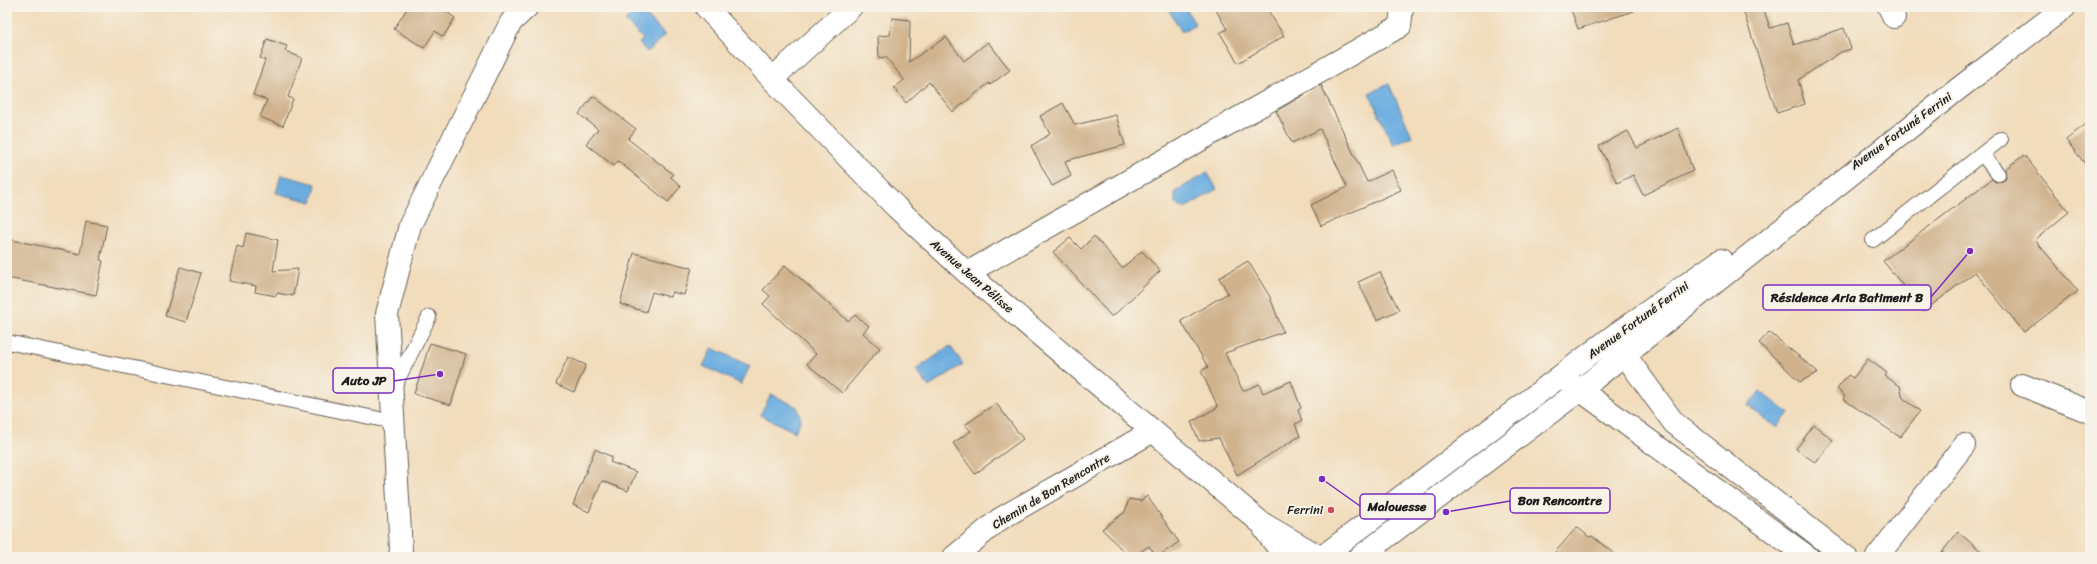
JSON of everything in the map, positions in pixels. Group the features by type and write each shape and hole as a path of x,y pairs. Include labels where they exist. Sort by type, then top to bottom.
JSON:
{"street":[{"path":"400,557 401,549 387,314 410,226 511,22 527,7"},
{"name":"Avenue Jean Pélisse","path":"706,7 772,79 896,207 966,273 1260,522 1321,557"},
{"path":"772,79 851,7"},
{"path":"966,273 1400,26 1402,7"},
{"name":"Avenue Fortuné Ferrini","path":"1321,557 1561,376 1618,346 2065,7"},
{"path":"1618,346 1674,423 1846,557"},
{"name":"Avenue Fortuné Ferrini","path":"1359,557 1580,390 1618,346"},
{"path":"1561,376 1808,557"},
{"path":"2022,385 2090,412"},
{"name":"Chemin de Bon Rencontre","path":"954,557 1000,519 1153,431"},
{"path":"1877,557 1964,445"},
{"name":"Avenue Jean Pélisse","path":"1260,522 1285,557"},
{"path":"1346,538 1359,557"}],"lane":[{"path":"1873,240 2001,139"},
{"path":"1982,154 1998,174"},
{"path":"392,391 429,317"},
{"path":"7,342 394,422"}],"water":[{"path":"1167,7 1185,7 1195,24 1182,32"},
{"path":"639,8 665,35 647,52 639,43 643,39 625,21"},
{"path":"1389,84 1412,136 1393,145 1369,93"},
{"path":"1207,172 1217,189 1185,208 1175,203 1175,192"},
{"path":"281,175 316,184 312,202 276,193"},
{"path":"950,346 963,364 929,387 916,370"},
{"path":"712,348 750,366 741,384 703,366"},
{"path":"1760,391 1789,413 1777,428 1748,406"},
{"path":"771,394 797,407 801,419 795,432 760,415"}],"building":[{"path":"408,7 440,7 455,18 443,37 435,31 424,48 394,29"},
{"path":"1214,7 1266,7 1284,36 1238,63 1220,33 1227,29"},
{"path":"1570,7 1634,7 1634,11 1578,29"},
{"path":"1742,7 1763,7 1770,28 1787,23 1794,45 1844,28 1851,49 1841,52 1798,80 1805,104 1777,113"},
{"path":"892,18 910,20 909,62 946,37 964,61 988,42 1010,70 990,85 989,83 953,112 929,82 906,103 894,88 904,80 886,57 879,58 878,36 890,35"},
{"path":"267,39 287,46 285,51 302,58 288,97 293,99 283,126 260,117 267,100 253,95 265,60 260,58"},
{"path":"1321,85 1367,182 1392,170 1401,190 1321,226 1311,205 1347,187 1320,129 1292,143 1276,111"},
{"path":"593,96 636,129 628,139 673,174 671,177 681,186 668,202 618,161 614,166 586,144 598,129 579,114"},
{"path":"1063,103 1075,125 1116,115 1125,145 1065,161 1071,176 1052,186 1031,146 1050,134 1040,116"},
{"path":"2090,120 2090,170 2066,140"},
{"path":"1678,128 1693,171 1643,195 1633,175 1617,183 1599,146 1628,131 1637,148"},
{"path":"2024,155 2069,212 2035,240 2078,291 2024,332 1975,272 1924,311 1883,261 1992,179 1995,182 2003,181 2006,177 2005,169"},
{"path":"86,221 107,225 100,260 103,261 96,295 7,278 7,239 80,254"},
{"path":"246,233 278,240 273,271 298,269 293,296 277,293 276,296 255,292 256,286 229,281 237,246 243,248"},
{"path":"1094,236 1122,268 1142,251 1160,271 1112,317 1053,252 1070,238 1081,249"},
{"path":"634,253 692,268 684,295 672,292 670,297 652,292 646,312 620,304"},
{"path":"1248,261 1270,297 1283,332 1225,353 1243,391 1259,384 1263,393 1291,381 1301,408 1298,410 1302,421 1295,424 1300,436 1237,475 1219,438 1199,441 1191,422 1218,407 1201,371 1208,367 1181,321 1228,293 1219,278"},
{"path":"785,265 848,321 855,315 869,326 863,333 880,348 842,393 807,364 816,354 763,304 770,296 763,290"},
{"path":"180,267 201,273 186,322 165,316"},
{"path":"1380,272 1399,310 1377,320 1358,282"},
{"path":"1769,332 1818,372 1800,382 1759,343"},
{"path":"430,343 466,354 451,405 414,394"},
{"path":"568,357 586,365 574,392 556,384"},
{"path":"1868,359 1887,373 1885,376 1900,386 1903,398 1920,411 1900,437 1843,399 1845,396 1837,389 1848,375 1853,378"},
{"path":"996,403 1023,439 975,474 953,443 971,431 965,425"},
{"path":"1814,425 1833,440 1816,463 1796,449"},
{"path":"595,449 612,457 610,462 636,472 628,491 602,481 589,512 573,505"},
{"path":"1147,496 1179,542 1157,557 1149,546 1132,557 1129,557 1102,529 1125,512 1129,499 1141,501"},
{"path":"1577,527 1589,537 1592,536 1618,557 1551,557"},
{"path":"1958,532 1988,557 1938,557"}],"place":[{"name":"Résidence Aria Batiment B","path":"1970,251"},
{"name":"Auto JP","path":"440,374"},
{"name":"Malouesse","path":"1322,479"},
{"name":"Ferrini","path":"1331,510"},
{"name":"Bon Rencontre","path":"1446,512"}]}
